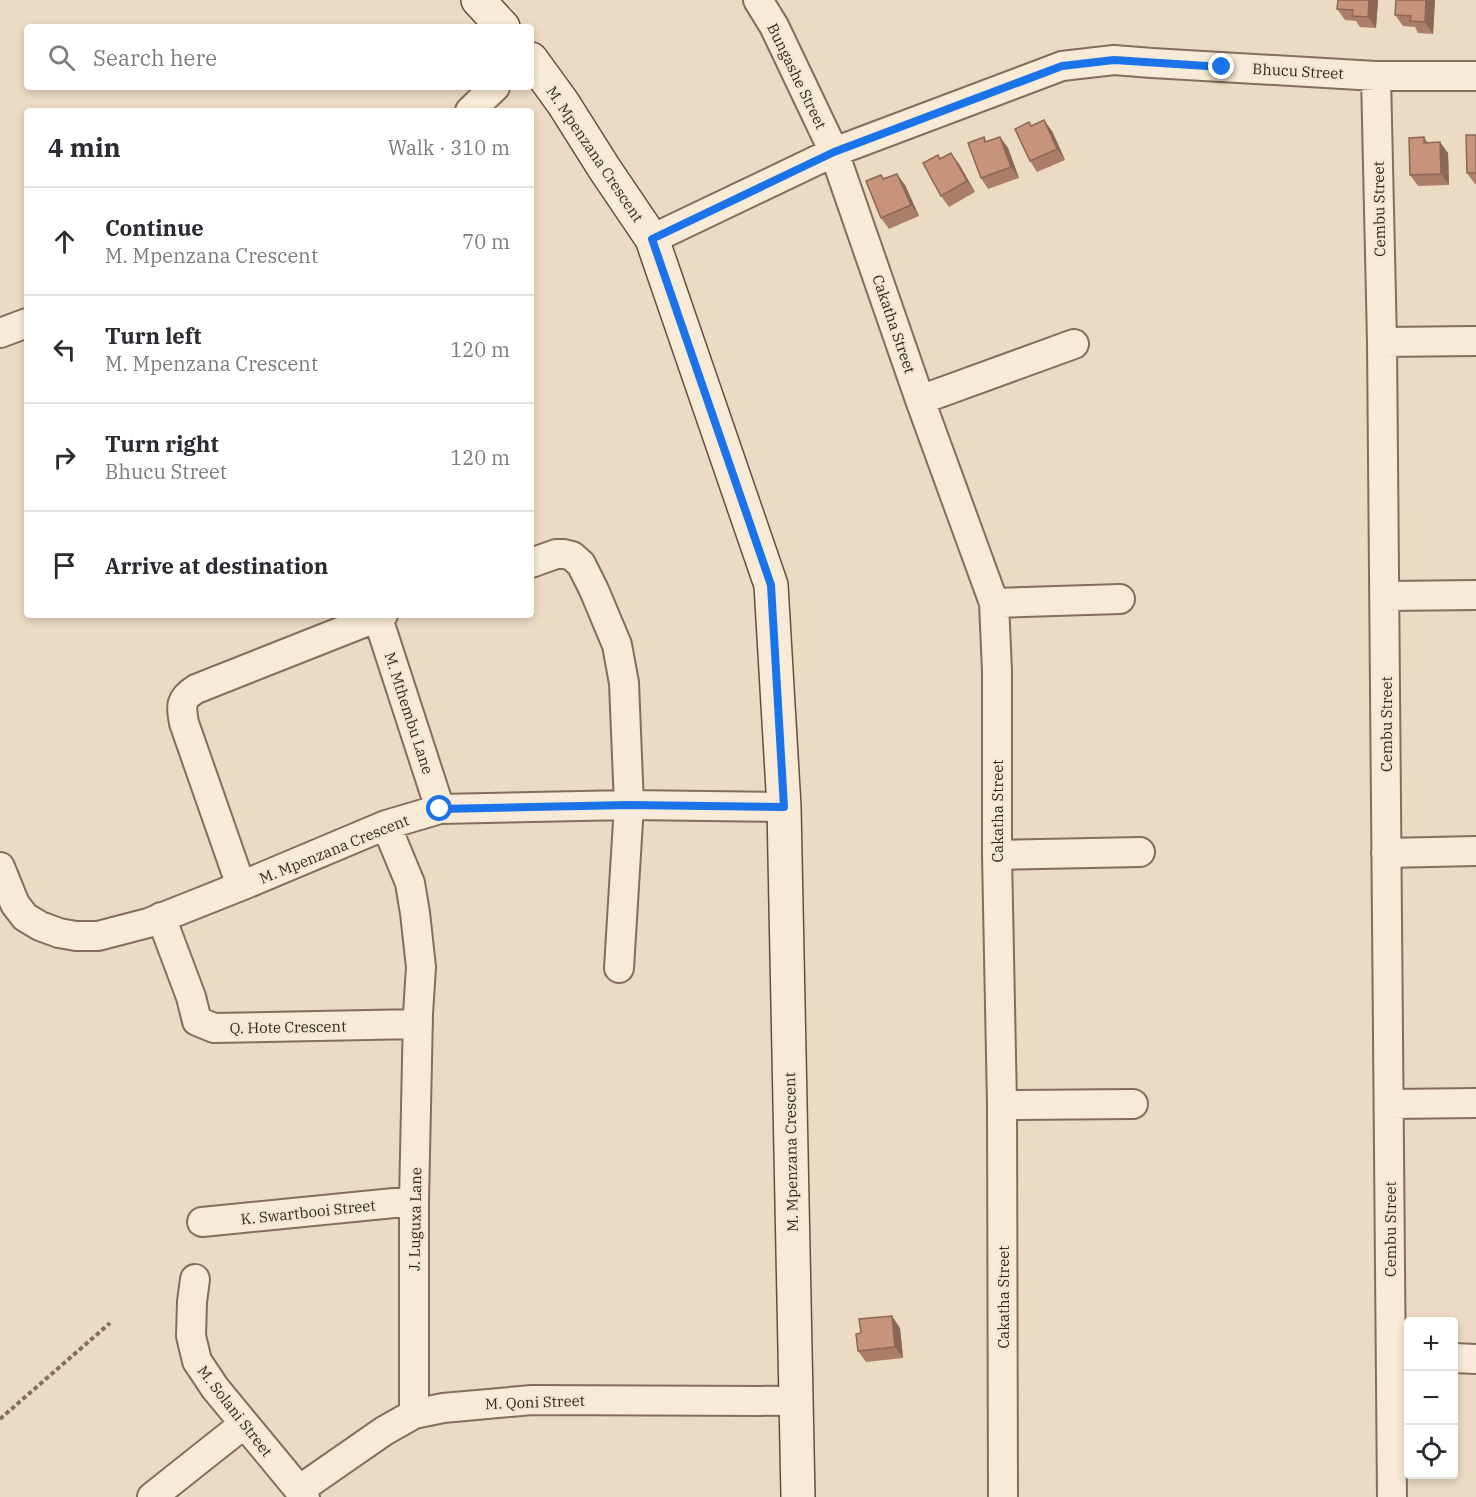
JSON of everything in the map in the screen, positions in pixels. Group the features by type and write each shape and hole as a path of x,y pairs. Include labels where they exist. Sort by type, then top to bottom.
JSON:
{"main road":[{"path":"478,0 500,24"},
{"name":"M. Mpenzana Crescent","path":"534,63 563,103 652,239 771,585 784,807 798,1497"}],"street":[{"name":"Bungashe Street","path":"758,0 774,26 834,152"},
{"name":"Bhucu Street","path":"652,239 834,152 1062,66 1114,60 1376,76 1476,76"},
{"name":"Cembu Street","path":"1376,76 1382,342 1390,1104 1400,1355 1392,1497"},
{"path":"473,108 492,90"},
{"name":"Cakatha Street","path":"834,152 920,400 994,603 997,671 997,855 1002,1105 1003,1497"},
{"path":"0,333 24,324"},
{"path":"1382,342 1476,341"},
{"path":"920,400 1074,344"},
{"path":"534,562 555,554 564,554 572,556 581,564 616,645 624,683 629,805 619,968"},
{"path":"1385,596 1476,595"},
{"path":"994,603 1120,599"},
{"path":"241,886 184,723 183,701 186,695 196,689 374,618"},
{"name":"M. Mthembu Lane","path":"380,618 440,809"},
{"name":"M. Mpenzana Crescent","path":"0,867 15,904 25,917 59,933 98,936 148,923 386,825 440,809 629,805 784,807"},
{"name":"J. Luguxa Lane","path":"386,825 410,883 416,913 421,967 414,1201 414,1414"},
{"path":"1386,853 1476,851"},
{"path":"997,855 1140,852"},
{"name":"Q. Hote Crescent","path":"161,917 191,997 197,1021 214,1028 418,1024"},
{"path":"1390,1104 1476,1103"},
{"path":"1002,1105 1132,1104"},
{"name":"K. Swartbooi Street","path":"202,1222 414,1201"},
{"name":"M. Solani Street","path":"195,1279 191,1336 196,1361 214,1388 302,1494"},
{"path":"1458,1358 1476,1359"},
{"name":"M. Qoni Street","path":"302,1494 375,1436 414,1414 443,1408 532,1400 796,1401"},
{"path":"152,1497 244,1424"}],"path":[{"path":"0,1419 110,1323"}],"building":[{"path":"1338,0 1369,0 1368,17 1352,16 1353,10 1337,9"},
{"path":"1396,0 1426,0 1425,22 1410,21 1411,16 1395,15"},
{"path":"1044,120 1057,149 1030,161 1015,129 1029,122 1031,126"},
{"path":"1466,135 1476,135 1476,173 1467,173"},
{"path":"984,137 985,142 1000,137 1011,167 981,178 968,143"},
{"path":"1424,137 1424,143 1440,142 1441,174 1410,175 1409,138"},
{"path":"951,153 967,181 941,196 923,163 938,155 940,159"},
{"path":"897,174 911,205 881,218 866,181 881,175 883,179"},
{"path":"892,1316 895,1347 858,1351 856,1334 861,1333 859,1319"}],"route":[{"path":"440,809 629,805 784,807 771,585 652,239 834,152 1062,66 1114,60 1222,67"}]}
